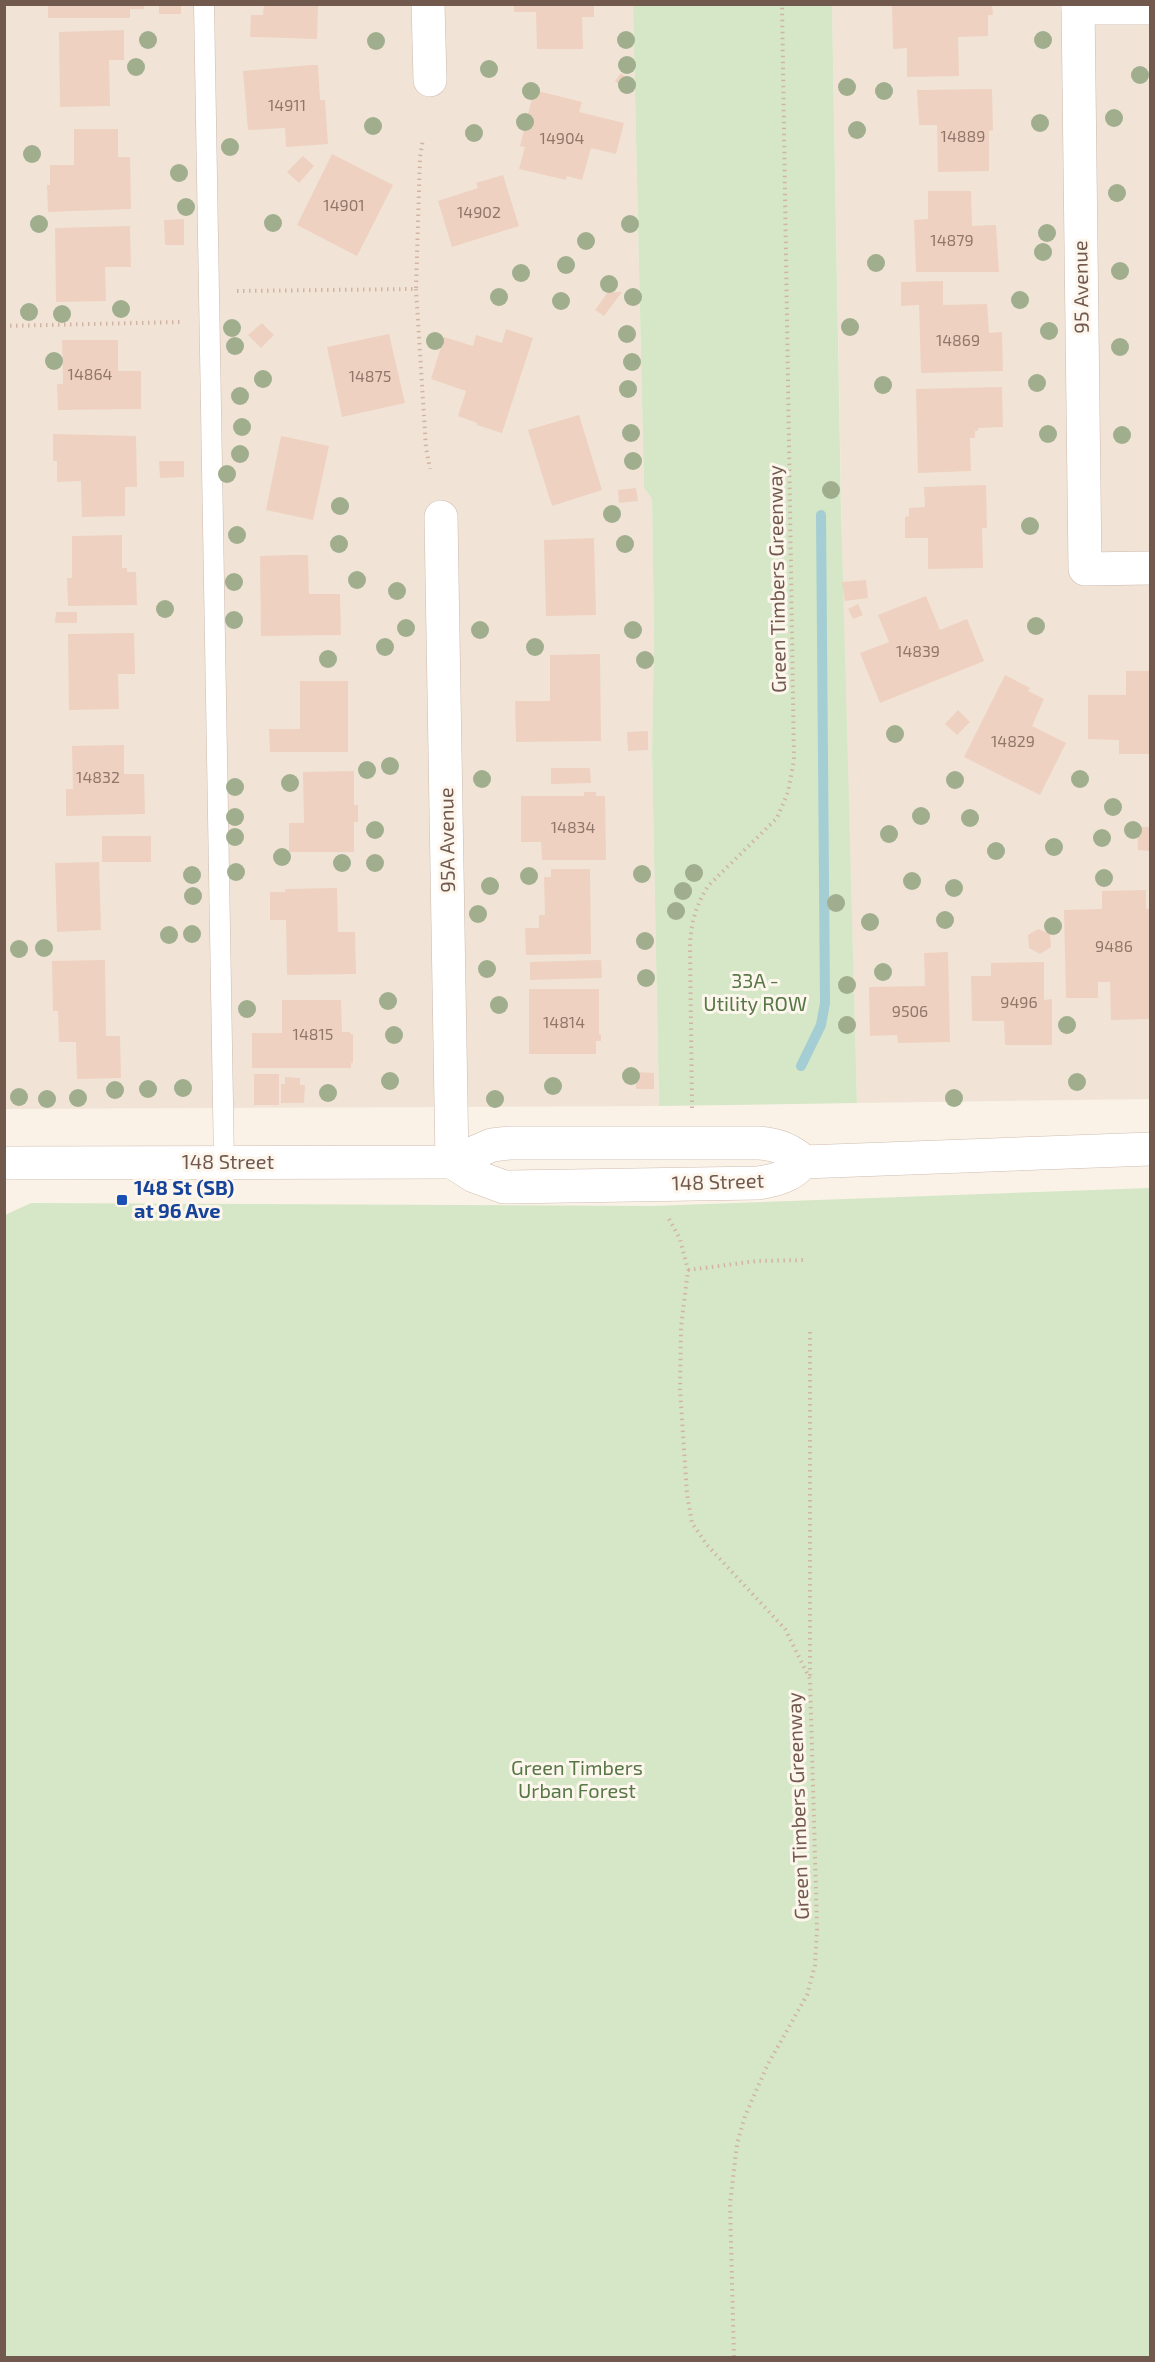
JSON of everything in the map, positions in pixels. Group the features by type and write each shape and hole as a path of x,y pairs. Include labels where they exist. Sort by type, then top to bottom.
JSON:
{"main road":[{"path":"428,4 430,80"},
{"path":"1078,6 1150,8"},
{"name":"95 Avenue","path":"1078,6 1085,569 1150,568"},
{"name":"95A Avenue","path":"441,518 452,1162"},
{"name":"148 Street","path":"4,1163 452,1162 483,1148 510,1143 759,1143 771,1144 795,1153 804,1161 796,1170 784,1177 758,1183 504,1187 474,1176 452,1162"},
{"path":"804,1161 1150,1149"}],"lane":[{"path":"204,4 224,1162"}],"path":[{"name":"Green Timbers Greenway","path":"692,1118 690,945 693,918 701,896 708,886 777,818 788,792 794,760 782,4"},
{"path":"423,139 420,157 416,289 426,448 430,469"},
{"path":"208,291 416,289"},
{"path":"4,326 209,322"},
{"name":"Green Timbers Greenway","path":"664,1210 680,1239 688,1270 681,1327 681,1389 687,1494 692,1523 707,1545 785,1629 810,1680 817,1929 815,1965 807,1995 768,2064 745,2116 737,2144 730,2204 734,2358"},
{"path":"688,1270 757,1261 807,1260"},
{"path":"810,1332 810,1680"}],"shaded area":[{"path":"4,5 633,5 644,488 652,499 654,637 652,753 659,1106 5,1109"},
{"path":"832,5 1150,5 1150,1099 857,1103 849,819 847,818"}],"green space":[{"name":"33A - Utility ROW","path":"633,5 832,5 841,506 857,1103 659,1106 652,753 654,637 652,499 644,488"},
{"name":"Green Timbers Urban Forest","path":"1150,1188 1150,2357 5,2357 5,1215 31,1203 652,1206"}],"building":[{"path":"48,4 144,4 144,9 130,9 130,18 48,18"},
{"path":"264,4 318,4 317,39 250,37 251,15 263,15"},
{"path":"514,4 594,4 594,17 582,17 583,49 537,49 536,12 514,12"},
{"path":"892,4 992,4 993,15 988,15 988,36 958,37 959,76 907,77 907,48 893,49"},
{"path":"159,5 181,5 181,14 159,14"},
{"path":"124,30 124,60 109,60 110,106 60,107 59,32"},
{"path":"318,65 320,100 325,100 328,144 286,147 285,128 248,130 243,71"},
{"path":"621,73 628,79 622,87 615,81"},
{"path":"992,89 993,130 989,131 989,171 938,172 937,125 919,125 917,90"},
{"path":"534,90 582,102 579,112 624,123 616,154 591,148 582,180 567,176 566,180 519,169 525,147 520,146"},
{"path":"74,129 118,129 118,157 130,157 131,209 48,212 47,185 50,185 50,165 74,165"},
{"path":"332,154 393,185 357,256 297,225"},
{"path":"303,156 314,166 299,183 287,172"},
{"path":"503,175 519,226 452,247 438,201 478,188 476,183"},
{"path":"928,191 971,191 972,226 996,225 999,272 916,272 914,220 928,219"},
{"path":"184,219 184,245 165,245 164,220"},
{"path":"130,226 131,267 105,267 106,301 56,302 55,228"},
{"path":"943,281 943,305 987,304 989,333 1002,332 1003,371 921,373 919,305 901,306 901,282"},
{"path":"608,292 622,292 604,316 595,310"},
{"path":"262,323 274,335 261,348 248,335"},
{"path":"506,329 533,338 502,433 458,416 466,391 431,379 444,337 473,346 476,335 502,343"},
{"path":"389,334 405,403 342,417 327,347"},
{"path":"62,340 118,340 118,371 141,371 141,409 58,410 57,384 63,384"},
{"path":"1002,387 1003,427 978,428 978,431 975,431 975,438 970,438 971,471 918,473 916,389"},
{"path":"579,415 602,490 552,506 528,430"},
{"path":"53,434 136,436 137,487 125,487 125,516 82,517 81,481 57,482 57,461 53,461"},
{"path":"281,436 329,446 313,520 266,510"},
{"path":"159,461 184,461 184,477 160,478"},
{"path":"986,485 987,528 982,528 983,568 928,569 928,538 905,538 905,517 909,516 909,508 925,507 924,487"},
{"path":"636,488 638,501 619,503 618,490"},
{"path":"122,535 122,568 127,568 127,572 136,572 137,605 68,606 67,578 72,578 72,536"},
{"path":"594,538 596,615 546,616 544,540"},
{"path":"308,555 309,594 340,594 341,635 261,636 260,556"},
{"path":"866,580 868,598 845,601 842,582"},
{"path":"926,596 940,630 967,619 984,661 880,703 860,653 889,642 878,615"},
{"path":"858,604 863,615 853,619 848,609"},
{"path":"56,612 77,612 77,623 55,623"},
{"path":"134,633 135,674 118,674 119,709 69,710 68,634"},
{"path":"600,654 601,741 516,742 515,701 550,701 550,655"},
{"path":"1126,671 1150,671 1150,754 1119,754 1119,740 1088,739 1088,695 1126,695"},
{"path":"1005,675 1030,688 1028,691 1044,699 1032,726 1066,743 1040,795 964,757"},
{"path":"300,681 348,681 348,752 270,752 269,729 300,729"},
{"path":"958,710 970,722 957,735 945,724"},
{"path":"648,731 648,750 628,751 627,732"},
{"path":"124,745 124,774 144,774 145,814 66,816 66,789 73,789 72,746"},
{"path":"551,768 590,768 591,783 551,784"},
{"path":"354,771 354,805 358,805 358,822 354,822 354,852 289,852 289,823 304,823 303,772"},
{"path":"584,792 596,792 596,796 605,796 606,860 542,860 541,842 521,842 521,796 584,796"},
{"path":"1137,827 1150,827 1150,851 1138,850"},
{"path":"102,836 151,836 151,862 102,862"},
{"path":"99,862 101,930 57,932 55,863"},
{"path":"551,869 590,869 591,954 526,955 525,928 539,928 539,915 545,915 544,877 551,877"},
{"path":"337,888 338,932 355,932 356,974 287,975 286,920 270,920 270,892 285,892 285,889"},
{"path":"1146,890 1146,909 1150,909 1150,1019 1111,1020 1110,982 1098,982 1098,998 1066,998 1064,910 1102,909 1102,891"},
{"path":"1038,929 1050,934 1051,947 1040,954 1029,948 1028,935"},
{"path":"948,952 950,1042 898,1043 897,1035 870,1036 869,987 925,986 924,953"},
{"path":"105,960 106,1036 120,1036 121,1078 77,1079 76,1042 59,1042 58,1011 53,1011 52,961"},
{"path":"601,960 602,978 530,980 530,962"},
{"path":"1044,962 1044,1000 1052,999 1052,1045 1005,1045 1004,1021 972,1021 971,976 991,976 991,963"},
{"path":"529,989 599,989 601,1041 596,1041 596,1054 529,1054"},
{"path":"282,1000 341,1000 342,1032 353,1034 351,1068 252,1068 252,1033 282,1033"},
{"path":"636,1072 654,1073 654,1089 636,1089"},
{"path":"254,1074 279,1074 279,1105 254,1105"},
{"path":"285,1077 300,1078 300,1085 305,1085 304,1103 281,1103 281,1084 285,1084"}],"waterway":[{"path":"801,1066 821,1025 825,1003 821,515"}],"place":[{"name":"148 St (SB) at 96 Ave","path":"122,1200"}]}
